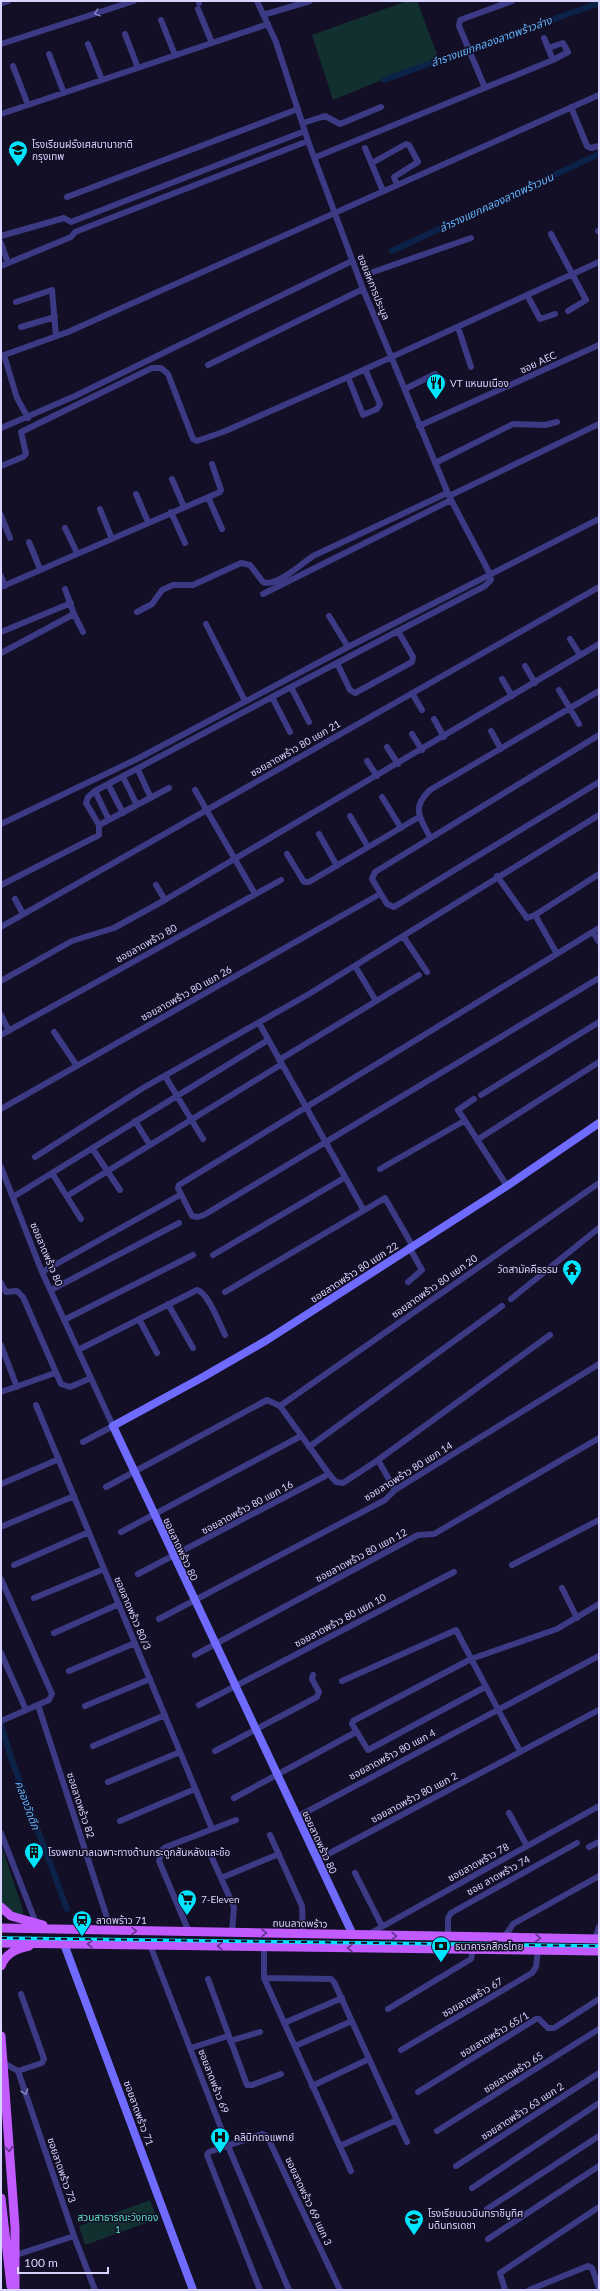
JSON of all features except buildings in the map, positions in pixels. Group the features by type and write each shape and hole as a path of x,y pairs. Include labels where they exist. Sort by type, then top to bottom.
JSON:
{"main road":[{"path":"1,1907 11,1916 53,1928"},
{"name":"ถนนลาดพร้าว","path":"1,1928 597,1939"},
{"path":"519,1950 520,1938"},
{"path":"1,1943 599,1951"},
{"path":"1,1966 7,1955 16,1949 48,1943"},
{"path":"1,2036 4,2062 16,2256 15,2290"},
{"path":"1,2198 12,2290"}],"street":[{"path":"1,3 8,1"},
{"path":"1,44 117,4 134,1"},
{"name":"ซอยสหการประมูล","path":"257,1 268,24 308,141 316,156 363,289 449,496 490,574"},
{"path":"263,15 310,1"},
{"path":"485,88 459,26 460,20 512,1"},
{"path":"199,4 212,43"},
{"path":"161,20 175,55"},
{"path":"1,114 268,24"},
{"path":"125,34 138,68"},
{"path":"544,38 554,60"},
{"path":"316,156 554,60 568,51 562,43 548,48"},
{"path":"88,44 102,80"},
{"path":"49,54 64,93"},
{"path":"13,66 28,105"},
{"path":"28,418 17,398 4,355 56,336 599,95"},
{"path":"303,123 325,116 330,117 336,124 340,124 381,107"},
{"path":"571,107 587,146 591,148 599,146"},
{"path":"67,197 298,109"},
{"path":"71,222 305,131"},
{"path":"1,266 71,237 75,232 308,141"},
{"path":"272,144 276,153"},
{"path":"372,163 409,145 418,162 394,177 397,185"},
{"path":"365,148 384,191"},
{"path":"225,162 229,171"},
{"path":"143,194 148,203"},
{"path":"1,236 64,218 71,222 75,232"},
{"path":"551,234 574,273 586,300 568,311"},
{"path":"374,272 471,238"},
{"path":"1,242 8,263"},
{"path":"1,428 28,418 352,261"},
{"path":"21,432 152,368 161,368 168,374 194,439 197,441 223,432 348,377 599,262"},
{"path":"208,365 363,289"},
{"path":"16,302 52,290 56,336"},
{"path":"527,295 540,319 555,314"},
{"path":"21,327 55,317"},
{"path":"458,327 471,367"},
{"name":"ซอย AEC","path":"419,426 599,344"},
{"path":"348,377 363,414 378,409 380,404 365,369"},
{"path":"405,389 435,374 443,381"},
{"path":"435,463 513,424 521,423 545,425 557,422"},
{"path":"1,466 23,458 26,454 21,432 17,423"},
{"path":"137,612 152,604 162,590 173,584 193,585 241,563 248,564 262,582 272,581 296,570 313,556 449,496 599,424"},
{"path":"1,576 3,586 208,497 221,490 212,464"},
{"path":"172,479 184,507"},
{"path":"136,494 148,522"},
{"path":"263,594 449,496"},
{"path":"208,497 222,529"},
{"path":"100,509 112,539"},
{"path":"171,512 185,543"},
{"path":"1,515 10,538"},
{"path":"1,824 137,759 348,647 599,519"},
{"path":"65,528 77,553"},
{"path":"29,542 40,569"},
{"path":"1,885 96,838 99,835 99,825 86,804 88,797 95,791 138,770 291,687 486,586 491,580 490,574"},
{"name":"ซอยลาดพร้าว 80 แยก 21","path":"1,927 599,587"},
{"path":"65,589 74,614 83,632"},
{"path":"1,632 71,604"},
{"path":"1,653 74,614"},
{"path":"329,616 348,647"},
{"path":"206,624 245,701"},
{"path":"337,663 350,690 355,693 412,662 412,657 398,631"},
{"path":"570,638 580,655"},
{"path":"1,981 72,941 114,928 165,900 422,750 599,644"},
{"path":"525,666 534,683"},
{"path":"502,679 512,696"},
{"path":"291,687 309,722"},
{"path":"559,690 579,724"},
{"path":"430,837 419,817 420,801 430,790 599,691"},
{"path":"412,693 422,710"},
{"path":"272,698 290,732"},
{"path":"434,719 444,736"},
{"path":"491,731 501,749"},
{"path":"412,734 422,750"},
{"path":"599,735 430,837 375,872 372,879 380,894 390,906 397,906 599,782"},
{"path":"387,747 398,764"},
{"path":"367,761 377,776"},
{"path":"138,770 151,798"},
{"path":"123,777 137,805"},
{"path":"108,784 123,813"},
{"path":"99,825 169,788"},
{"path":"195,790 255,894"},
{"path":"95,791 109,820"},
{"path":"382,797 401,828"},
{"path":"35,1157 165,1076 259,1023 355,966 497,876 599,815"},
{"path":"350,816 368,847"},
{"path":"287,854 307,883 419,817"},
{"path":"319,834 337,866"},
{"path":"497,876 526,918 535,915 599,874"},
{"name":"ซอยลาดพร้าว 80","path":"1,1036 281,880"},
{"path":"156,885 165,900"},
{"name":"ซอยลาดพร้าว 80 แยก 26","path":"1,1109 380,894"},
{"path":"15,899 23,914"},
{"path":"535,915 557,954"},
{"path":"599,928 179,1185 178,1188 180,1195 192,1216 198,1217 599,978"},
{"path":"593,932 599,942"},
{"path":"403,936 427,972"},
{"path":"355,966 376,1001"},
{"path":"66,1196 191,1120 419,975"},
{"path":"1,1015 9,1031"},
{"path":"482,1094 599,1022"},
{"path":"259,1023 344,1178 363,1209"},
{"path":"54,1032 77,1066"},
{"path":"13,1197 268,1040"},
{"path":"477,1140 599,1062"},
{"path":"165,1076 176,1098 203,1139"},
{"path":"474,1100 459,1108 464,1121 507,1186"},
{"path":"136,1121 150,1145"},
{"path":"380,1169 464,1121"},
{"name":"ซอยลาดพร้าว 80 แยก 22","path":"113,1426 268,1340 411,1246 507,1186 599,1122"},
{"path":"92,1148 120,1190"},
{"name":"ซอยลาดพร้าว 80","path":"1,1167 42,1272 153,1514 353,1935"},
{"path":"52,1173 81,1219"},
{"path":"213,1255 344,1178"},
{"name":"ซอยลาดพร้าว 80 แยก 20","path":"280,1406 599,1183"},
{"path":"42,1272 180,1195"},
{"path":"225,1292 363,1209 385,1198 422,1270 408,1282"},
{"path":"51,1290 179,1223"},
{"path":"512,1298 599,1228"},
{"path":"64,1320 194,1255"},
{"path":"1,1283 6,1292 17,1292 23,1297 61,1384 70,1386 91,1378"},
{"path":"78,1350 190,1292 201,1291 225,1335"},
{"path":"168,1304 193,1348"},
{"path":"310,1447 502,1306"},
{"path":"139,1319 157,1353"},
{"path":"106,1487 267,1400 280,1406 329,1474 336,1482 343,1483 378,1460 550,1336"},
{"path":"1,1345 17,1387"},
{"name":"ซอยลาดพร้าว 80 แยก 14","path":"159,1619 385,1500 395,1490 599,1364"},
{"path":"1,1392 55,1373"},
{"name":"ซอยลาดพร้าว 80/3","path":"36,1405 212,1829"},
{"path":"83,1442 113,1426"},
{"path":"121,1532 302,1436"},
{"name":"ซอยลาดพร้าว 80 แยก 12","path":"195,1655 418,1535 434,1534 599,1438"},
{"path":"1,1484 59,1459"},
{"path":"378,1460 395,1490"},
{"name":"ซอยลาดพร้าว 80 แยก 16","path":"138,1574 329,1474"},
{"path":"3,1526 74,1496"},
{"path":"512,1565 599,1520"},
{"path":"14,1565 89,1532"},
{"path":"34,1598 104,1569"},
{"name":"ซอยลาดพร้าว 80 แยก 10","path":"199,1705 454,1572"},
{"path":"1,1579 52,1692 49,1700 3,1720"},
{"path":"562,1588 577,1618"},
{"path":"54,1632 119,1604"},
{"path":"485,1687 370,1750 367,1750 356,1732 353,1721 471,1659 541,1636 577,1618 599,1604"},
{"path":"342,1681 456,1630 520,1751"},
{"path":"69,1671 135,1643"},
{"path":"1,1653 26,1710"},
{"name":"ซอยลาดพร้าว 80 แยก 4","path":"297,1816 599,1656"},
{"path":"215,1751 317,1697 319,1692 312,1679 313,1675"},
{"path":"85,1706 150,1679"},
{"name":"ซอยลาดพร้าว 82","path":"39,1708 111,1930"},
{"name":"ซอยลาดพร้าว 80 แยก 2","path":"317,1860 599,1710"},
{"path":"93,1746 165,1715"},
{"path":"234,1798 356,1732"},
{"path":"108,1782 180,1752"},
{"path":"120,1821 195,1789"},
{"name":"ซอยลาดพร้าว 78","path":"368,1935 599,1806"},
{"path":"509,1813 527,1846"},
{"path":"189,1932 159,1861 160,1855 166,1848 236,1820"},
{"path":"1,1833 36,1923"},
{"path":"270,1835 302,1906 303,1934"},
{"path":"589,1847 599,1842"},
{"name":"ซอย ลาดพร้าว 74","path":"448,1937 448,1918 451,1913 577,1843"},
{"path":"221,1878 279,1854"},
{"path":"212,1858 234,1907 232,1932"},
{"path":"355,1874 382,1926"},
{"path":"504,1938 513,1924 599,1876"},
{"path":"597,1939 599,1927"},
{"name":"ซอยลาดพร้าว 71","path":"64,1944 125,2102 193,2290"},
{"name":"ซอยลาดพร้าว 69","path":"150,1945 228,2146 289,2290"},
{"path":"264,1947 264,1978 351,2171"},
{"path":"388,2009 471,1959 473,1950"},
{"name":"ซอยลาดพร้าว 67","path":"401,2050 532,1973 536,1967 538,1950"},
{"path":"264,1978 331,1979 334,1982 407,2142"},
{"path":"208,1979 247,2085 252,2085 281,2074"},
{"path":"4,2062 18,2071 42,2063 44,2059 21,1994"},
{"path":"284,2023 342,1998"},
{"name":"ซอยลาดพร้าว 65/1","path":"418,2092 536,2019 539,2019 548,2028 554,2028 599,1999"},
{"path":"294,2046 352,2021"},
{"name":"ซอยลาดพร้าว 65","path":"437,2131 599,2029"},
{"path":"191,2048 260,2032"},
{"path":"312,2086 370,2059"},
{"name":"ซอยลาดพร้าว 73","path":"18,2071 74,2236 95,2290"},
{"name":"ซอยลาดพร้าว 63 แยก 2","path":"456,2166 599,2072"},
{"path":"472,2188 599,2103"},
{"path":"340,2146 397,2120"},
{"name":"ซอยลาดพร้าว 69 แยก 3","path":"260,2290 208,2155 209,2152 262,2134 267,2136 340,2290"},
{"path":"487,2209 599,2136"},
{"path":"488,2239 599,2166"},
{"path":"505,2290 500,2273 599,2207"},
{"path":"16,2256 74,2236"},
{"path":"529,2290 588,2266 592,2268 599,2288"}],"green space":[{"path":"407,1 417,1 438,57 333,100 312,35"},
{"path":"1,1844 23,1910 23,1915 21,1916 8,1910 1,1902"},
{"name":"สวนสาธารณะวังทอง 1","path":"150,2200 157,2219 85,2245 79,2226"}],"waterway":[{"name":"ลำรางแยกคลองลาดพร้าวล่าง","path":"384,80 599,3"},
{"name":"ลำรางแยกคลองลาดพร้าวบน","path":"392,251 599,154"},
{"name":"คลองวัดตึก","path":"1,1724 11,1758 67,1909"}],"railway":[{"path":"1,1938 599,1946"}],"place":[{"name":"โรงเรียนฝรั่งเศสนานาชาติ กรุงเทพ","path":"18,167"},
{"name":"VT แหนมเนือง","path":"436,400"},
{"name":"วัดสามัคคีธรรม","path":"572,1286"},
{"name":"โรงพยาบาลเฉพาะทางด้านกระดูกสันหลังและข้อ","path":"34,1869"},
{"name":"7-Eleven","path":"187,1916"},
{"name":"ลาดพร้าว 71","path":"82,1937"},
{"name":"ธนาคารกสิกรไทย","path":"441,1963"},
{"name":"คลินิกตจแพทย์","path":"220,2154"},
{"name":"โรงเรียนนวมินทราชินูทิศ บดินทรเดชา","path":"414,2236"}]}
